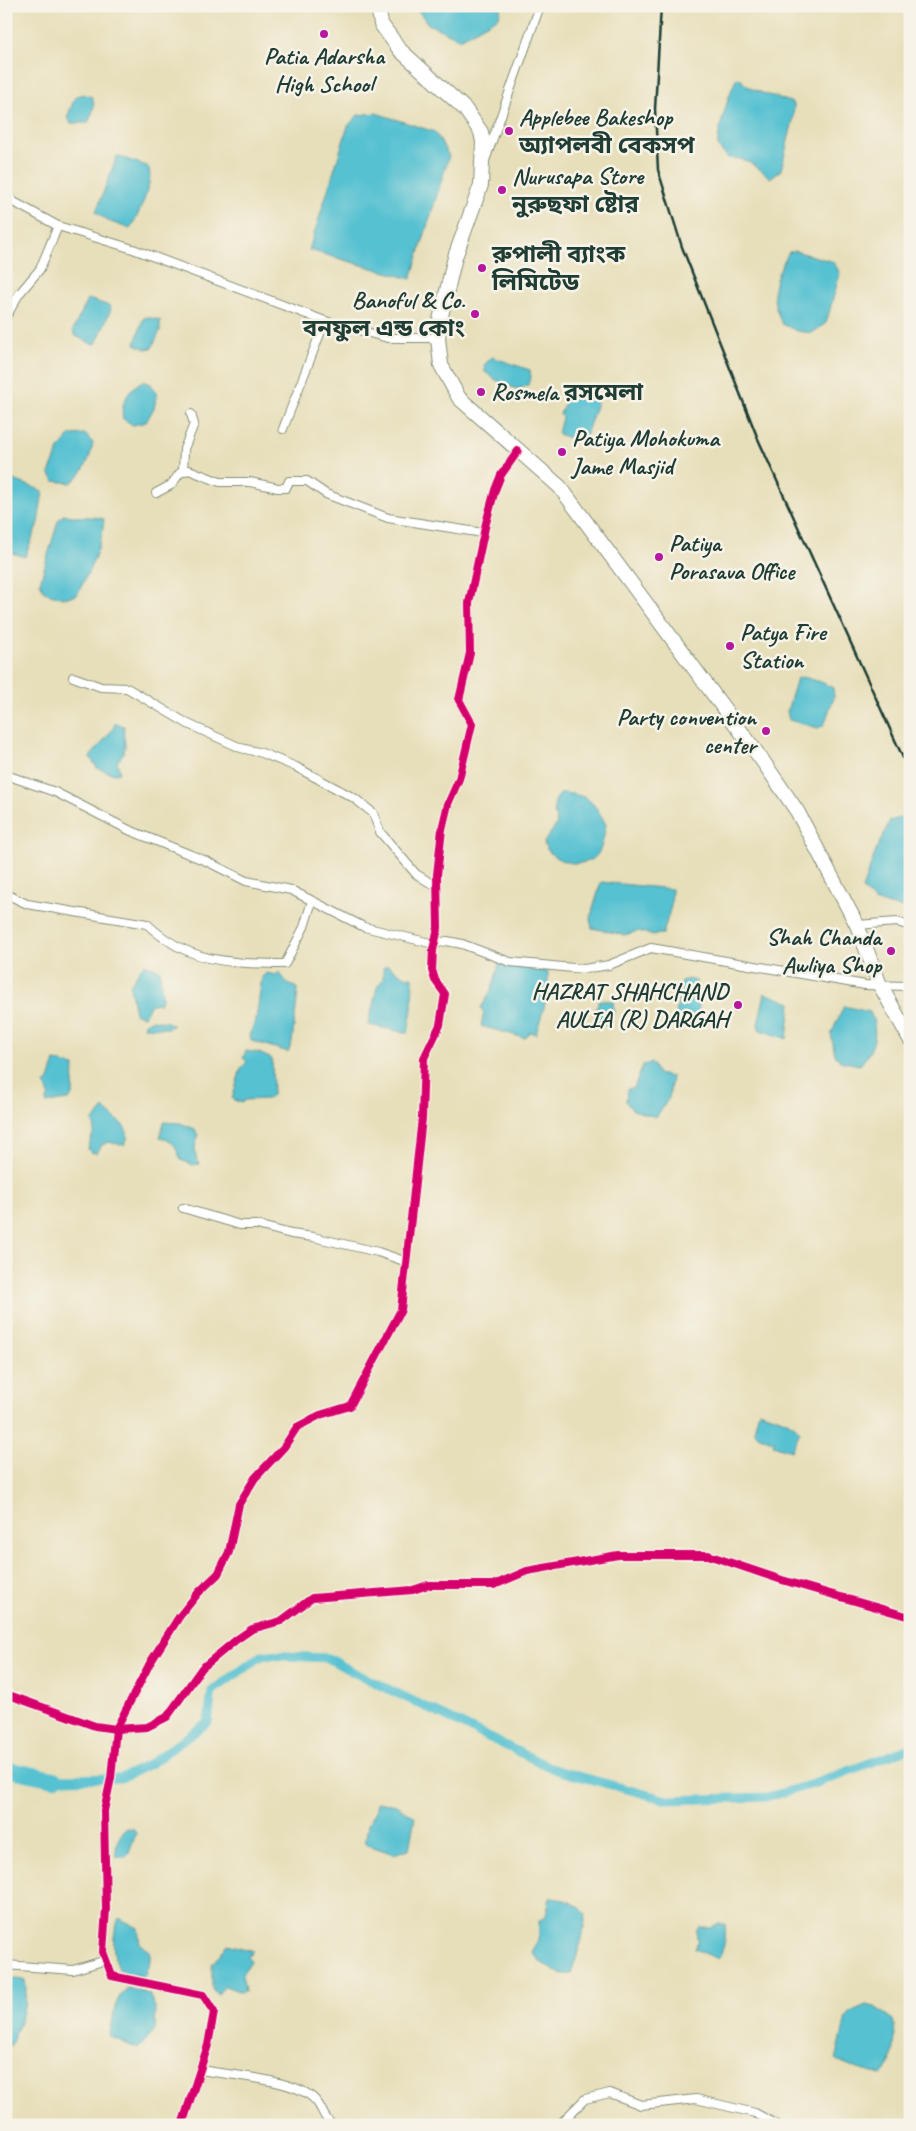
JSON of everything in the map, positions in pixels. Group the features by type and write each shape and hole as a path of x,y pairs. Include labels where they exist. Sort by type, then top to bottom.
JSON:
{"highway":[{"path":"378,6 381,24 400,50 471,116 483,142 481,185 455,257 440,320 438,338 441,365 459,398 560,487 762,760 797,811 857,925 880,985 910,1039"}],"street":[{"path":"483,167 540,6"},
{"path":"6,185 12,201 58,226 133,249 325,321 388,338 438,338"},
{"path":"6,317 19,294 40,269 58,226"},
{"path":"283,429 325,321"},
{"path":"183,472 184,449 194,424 191,414"},
{"path":"182,2125 200,2070 214,2012 203,1995 112,1976 103,1952 106,1909 104,1811 111,1778 116,1729 150,1663 179,1617 199,1592 218,1574 229,1552 238,1504 255,1478 284,1447 297,1427 320,1415 350,1406 401,1310 408,1262 422,1118 424,1058 440,1025 445,994 434,980 432,970 434,944 438,928 437,887 442,829 448,804 459,779 472,724 459,700 470,653 469,603 483,533 501,475 518,451"},
{"path":"156,493 171,485 180,473 189,470 220,482 262,483 278,488 286,488 289,481 292,480 307,481 326,494 388,518 483,533"},
{"path":"73,678 101,687 127,688 188,724 241,748 262,753 296,767 354,798 373,813 380,832 416,874 437,887"},
{"path":"6,775 55,792 129,830 206,861 246,881 290,890 364,927 434,944 447,941 462,944 510,962 584,969 609,965 651,948 865,985 910,986"},
{"path":"6,894 27,904 147,924 160,937 201,958 268,964 285,964 304,927 312,901"},
{"path":"857,925 897,922 910,926"},
{"path":"183,1208 240,1225 257,1225 291,1234 313,1237 378,1252 408,1262"},
{"path":"6,1694 95,1726 116,1729 147,1726 167,1717 202,1668 236,1640 252,1629 282,1621 312,1598 413,1590 428,1585 494,1585 527,1571 561,1563 618,1555 708,1555 782,1580 910,1617"},
{"path":"6,1965 73,1970 106,1960"},
{"path":"200,2070 292,2085 315,2100 327,2121 332,2125"},
{"path":"559,2125 585,2099 610,2093 641,2105 696,2099 755,2114 776,2125"}],"water":[{"path":"415,6 501,6 499,17 460,39 428,24"},
{"path":"737,78 741,79 750,88 794,104 793,120 781,170 770,178 750,163 740,159 728,158 718,145 722,122"},
{"path":"83,94 92,97 94,107 91,116 88,123 71,123 67,118 75,97"},
{"path":"376,113 435,132 449,156 411,279 309,250 348,126 358,115"},
{"path":"117,156 147,166 149,171 150,178 145,197 130,229 108,221 96,212"},
{"path":"795,251 834,262 840,274 826,323 812,333 797,331 782,324 775,304 774,287 779,271 789,252"},
{"path":"88,299 110,306 111,309 96,344 74,335 73,330"},
{"path":"146,317 160,320 160,331 152,348 145,349 135,344 143,319"},
{"path":"492,357 530,370 531,378 527,386 517,389 499,382 485,372 484,365"},
{"path":"143,381 151,384 157,395 154,408 146,422 133,425 123,419 124,402 130,392"},
{"path":"571,390 598,400 585,438 580,442 558,434 562,417 560,414"},
{"path":"85,434 93,443 83,470 71,483 54,481 49,473 59,449 70,435"},
{"path":"6,477 43,491 38,523 25,557 6,551"},
{"path":"64,514 104,519 98,549 77,595 63,598 44,592 40,582 58,521"},
{"path":"803,677 821,682 833,688 834,697 824,725 818,728 789,720 787,711 797,678"},
{"path":"115,723 124,726 125,748 117,762 120,772 114,774 97,768 90,757 113,729"},
{"path":"562,793 579,795 590,801 606,825 599,852 594,858 586,862 578,863 560,860 547,849 544,842 557,824 554,811 555,803"},
{"path":"899,818 910,820 910,910 874,901 862,889 877,848 890,821"},
{"path":"601,882 672,889 671,906 663,934 650,935 639,931 624,935 592,928 590,919"},
{"path":"499,963 546,969 548,972 548,994 536,1034 530,1032 525,1038 481,1026 484,1013 481,1007 492,986"},
{"path":"144,964 160,970 162,999 160,1003 151,1004 144,1016 135,1014 130,985"},
{"path":"387,965 402,975 413,978 412,1009 408,1033 368,1025 377,988 383,979 383,968"},
{"path":"279,972 288,984 298,988 292,1042 288,1052 252,1041 249,1035 256,1020 262,977 266,973 276,975"},
{"path":"689,979 696,981 699,994 698,1022 685,1023 676,1016 681,981"},
{"path":"765,993 791,1003 787,1039 760,1030 758,1025"},
{"path":"599,1000 613,1001 614,1012 609,1024 604,1025 596,1020 594,1014"},
{"path":"844,1006 870,1012 873,1019 874,1040 869,1052 860,1065 840,1061 835,1055 831,1034"},
{"path":"152,1020 168,1022 173,1026 167,1028 144,1027 145,1023"},
{"path":"246,1051 259,1053 272,1059 273,1094 267,1099 245,1100 241,1103 232,1099 241,1068 247,1062 243,1058"},
{"path":"55,1061 74,1066 73,1093 69,1100 46,1103 49,1095 45,1084 49,1080"},
{"path":"652,1063 658,1074 672,1077 669,1098 656,1117 633,1110 626,1102 627,1089 634,1088 643,1065"},
{"path":"104,1108 126,1129 127,1139 124,1145 108,1142 102,1145 97,1153 90,1152 88,1148 95,1128 92,1122"},
{"path":"164,1122 180,1123 195,1129 198,1136 195,1154 199,1164 193,1165 181,1160 172,1143 160,1138"},
{"path":"759,1411 781,1418 792,1424 800,1432 791,1451 773,1445 774,1442 758,1435 754,1430"},
{"path":"377,1802 396,1805 415,1817 409,1849 394,1854 365,1844 368,1825 375,1813"},
{"path":"127,1828 134,1829 136,1833 128,1855 126,1857 117,1857 118,1841"},
{"path":"550,1898 570,1902 586,1914 582,1939 571,1974 555,1971 540,1961 532,1952 539,1940 539,1921 546,1916"},
{"path":"119,1918 138,1928 140,1944 150,1952 150,1961 144,1977 120,1971 117,1965 114,1945 115,1931"},
{"path":"725,1924 725,1934 724,1946 718,1959 695,1949 698,1941 696,1932 699,1927 711,1927"},
{"path":"228,1944 253,1951 247,1957 251,1961 242,1975 245,1991 241,1992 225,1986 218,1994 212,1989 212,1964"},
{"path":"6,1978 25,1980 26,1997 11,2045 6,2047"},
{"path":"128,1988 149,1994 156,2009 155,2030 138,2049 109,2036 116,2004"},
{"path":"866,2005 875,2007 893,2020 895,2034 894,2049 886,2070 881,2075 858,2069 836,2060 846,2017 850,2012"}],"waterway":[{"path":"54,1779 121,1778 150,1764 208,1722 212,1691 263,1655 328,1658 353,1672 556,1770 667,1800 768,1797 813,1784 910,1748"},
{"path":"6,1769 54,1779"}],"railway":[{"path":"661,6 655,109 658,170 682,247 758,439 910,773"}],"cycle path":[{"path":"182,2125 208,2045 214,2012 203,1995 112,1976 103,1952 106,1909 104,1811 111,1778 116,1729 150,1663 179,1617 199,1592 218,1574 229,1552 239,1504 255,1478 284,1447 297,1427 320,1415 350,1406 401,1310 422,1118 424,1058 440,1025 445,994 435,980 432,970 433,950 438,928 437,875 442,829 448,804 459,779 472,724 459,700 470,653 469,603 495,490 501,475 518,451"},
{"path":"6,1694 95,1726 116,1729 147,1727 167,1717 202,1668 236,1640 252,1629 281,1621 312,1598 413,1590 428,1585 494,1585 527,1571 618,1555 708,1555 782,1580 910,1617"}],"place":[{"name":"Patia Adarsha High School","path":"324,34"},
{"name":"Applebee Bakeshop অ্যাপলবী বেকসপ","path":"509,131"},
{"name":"Nurusapa Store নুরুছফা ষ্টোর","path":"502,190"},
{"name":"রুপালী ব্যাংক লিমিটেড","path":"482,268"},
{"name":"Banoful & Co. বনফুল এন্ড কোং","path":"475,314"},
{"name":"Rosmela রসমেলা","path":"481,392"},
{"name":"Patiya Mohokuma Jame Masjid","path":"562,452"},
{"name":"Patiya Porasava Office","path":"659,557"},
{"name":"Patya Fire Station","path":"730,646"},
{"name":"Party convention center","path":"766,731"},
{"name":"Shah Chanda Awliya Shop","path":"891,951"},
{"name":"HAZRAT SHAHCHAND AULIA (R) DARGAH","path":"738,1005"}]}
